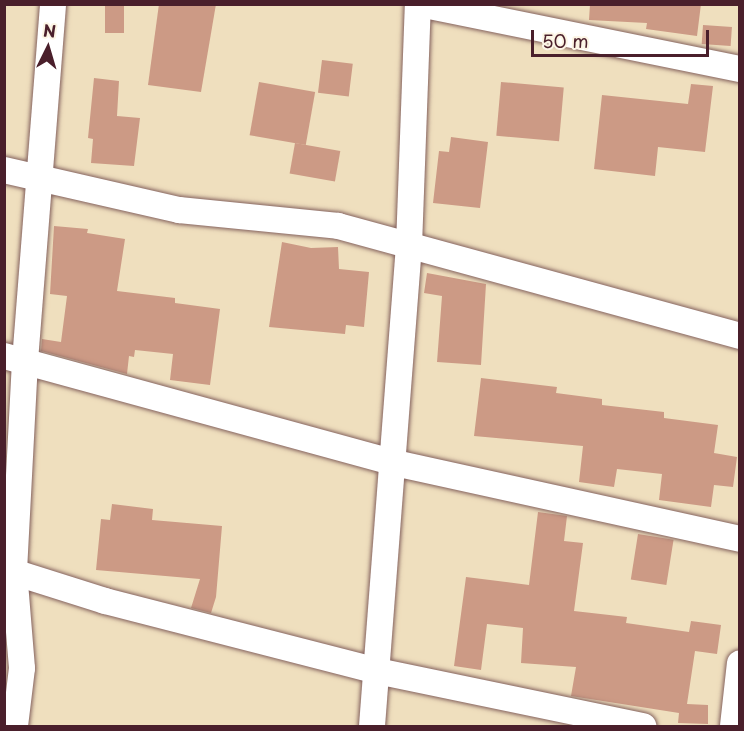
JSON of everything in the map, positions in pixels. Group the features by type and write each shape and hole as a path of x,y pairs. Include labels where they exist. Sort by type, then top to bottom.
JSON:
{"street":[{"path":"15,726 22,668 9,570 15,359 39,178 53,4"},
{"path":"372,726 395,463 409,246 419,4 740,69"},
{"path":"4,170 179,210 339,226 740,336"},
{"path":"15,359 395,463 740,539"},
{"path":"9,570 105,601 377,671 643,726"},
{"path":"733,726 740,663"}],"building":[{"path":"105,4 124,4 124,33 105,33"},
{"path":"159,4 216,4 201,92 148,85"},
{"path":"590,4 701,4 697,36 646,29 647,23 589,20"},
{"path":"703,25 732,27 731,46 702,44"},
{"path":"322,60 353,64 349,97 318,93"},
{"path":"94,78 119,81 117,116 140,118 134,166 91,163 93,139 88,138"},
{"path":"259,82 315,92 306,145 250,135"},
{"path":"501,82 564,87 559,141 496,136"},
{"path":"691,84 713,86 705,152 658,147 655,176 594,169 602,95 688,104"},
{"path":"451,137 488,142 480,208 433,203 439,151 449,152"},
{"path":"295,143 340,151 335,182 290,174"},
{"path":"54,226 88,229 87,233 125,239 117,291 175,298 175,303 220,309 210,385 170,380 173,354 135,350 134,357 129,356 127,374 41,351 42,339 61,342 67,296 50,294"},
{"path":"282,242 311,248 338,247 339,269 369,272 364,327 346,325 345,334 269,327"},
{"path":"427,273 486,284 481,365 437,362 442,296 424,293"},
{"path":"481,378 557,387 556,393 602,399 602,405 664,412 664,418 718,425 714,453 737,457 733,487 714,485 711,507 659,500 662,474 617,469 614,487 579,482 583,446 474,436"},
{"path":"112,504 153,509 152,520 222,526 216,597 211,613 191,608 200,579 96,570 101,519 110,520"},
{"path":"538,512 567,516 564,541 583,543 574,611 627,617 626,623 689,632 691,621 721,625 717,654 695,651 687,704 708,705 708,724 678,723 679,713 571,696 576,667 521,663 523,628 487,624 481,670 454,666 466,577 529,585"},
{"path":"638,534 674,540 666,585 631,579"}]}
